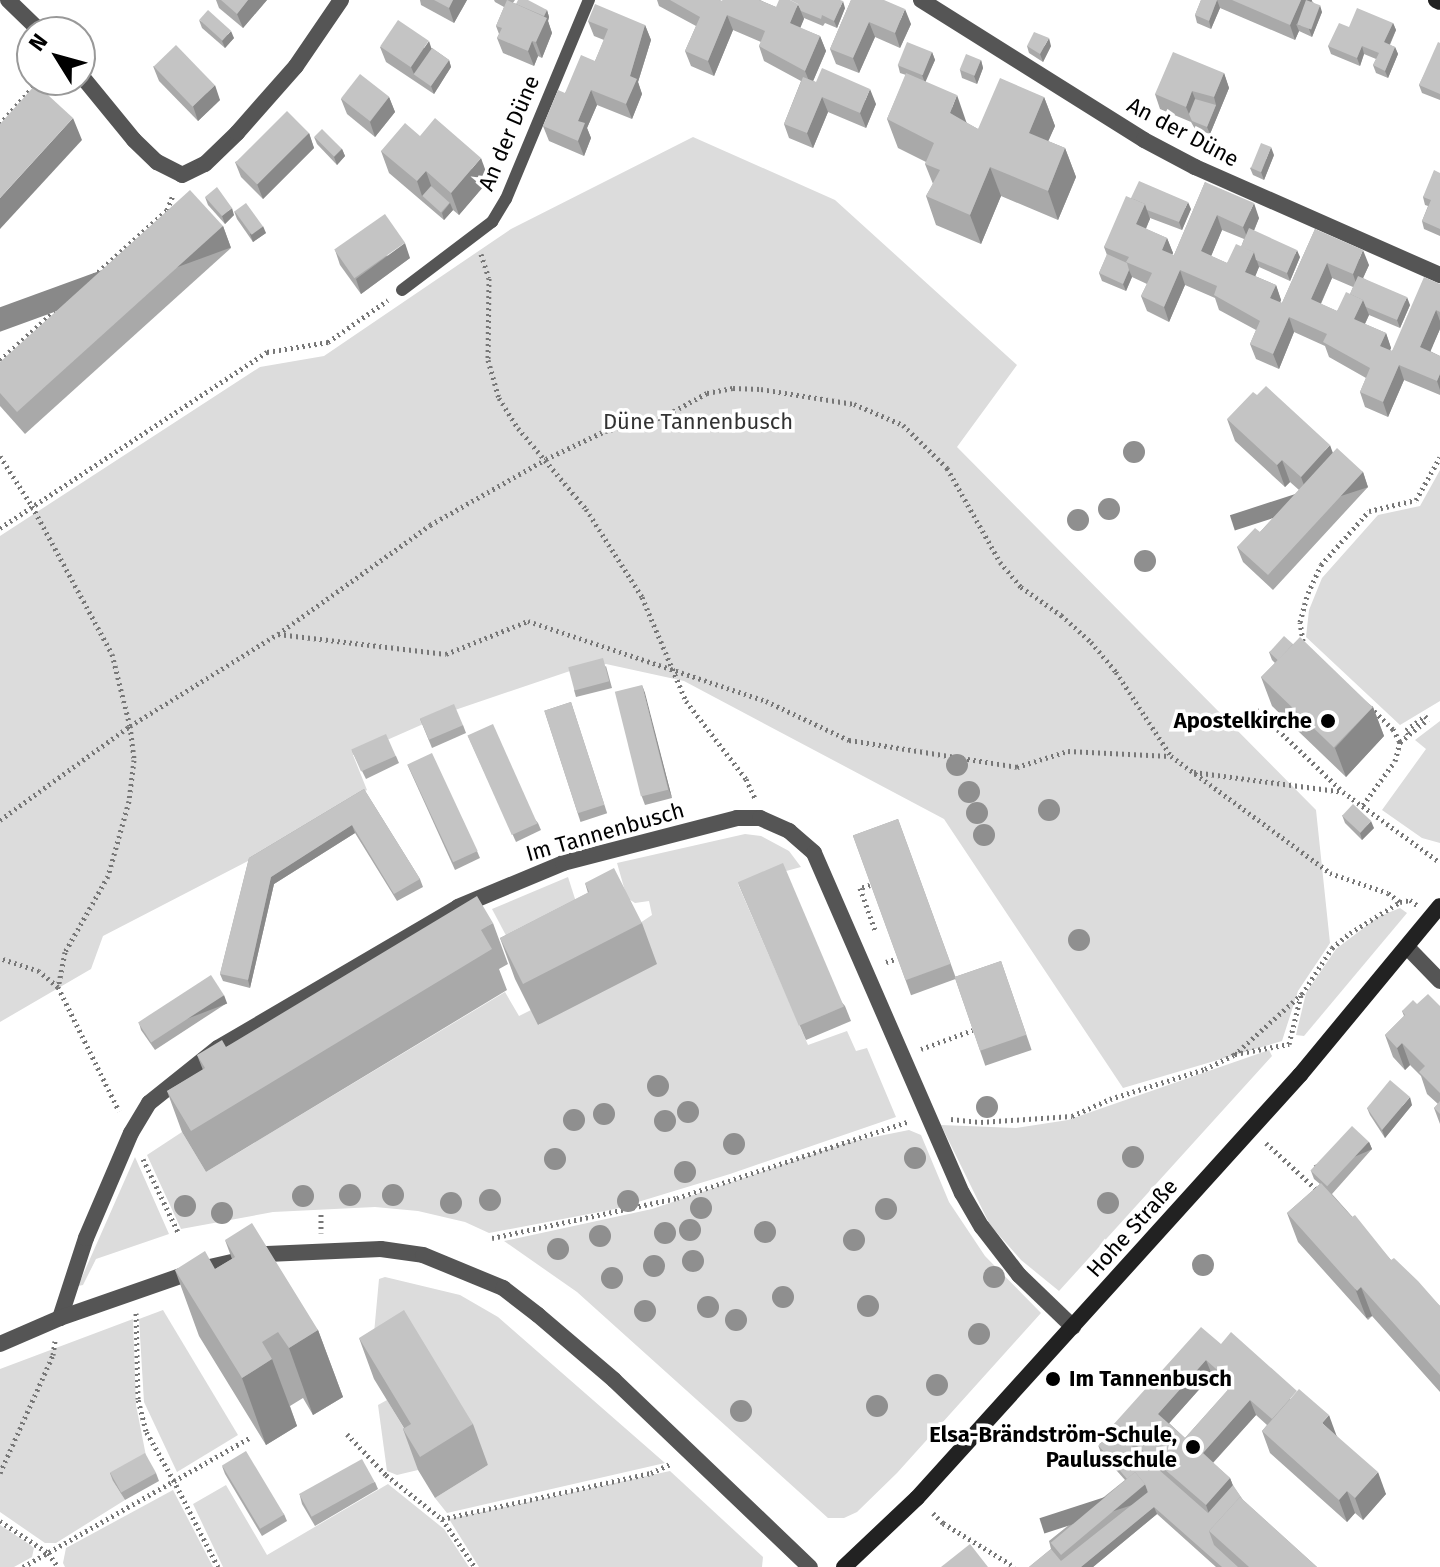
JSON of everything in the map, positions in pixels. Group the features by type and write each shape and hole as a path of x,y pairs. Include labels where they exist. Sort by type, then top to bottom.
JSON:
{"street":[{"path":"8,0 24,16"},
{"path":"96,94 134,140 157,162 182,175 205,164 237,133 296,66 341,0"},
{"name":"An der Düne","path":"921,0 1157,146 1440,275"},
{"name":"Im Tannenbusch","path":"60,1318 86,1238 131,1133 149,1103 218,1048 458,907 563,863 737,818 760,818"},
{"path":"760,818 789,831 814,853 927,1116 982,1227 1019,1275 1073,1327"},
{"name":"Hohe Straße","path":"844,1567 917,1498 1073,1327 1251,1129 1408,948 1440,906"},
{"path":"1408,948 1440,981"},
{"path":"0,1344 60,1318 215,1266 267,1254 322,1249 381,1249 423,1255 503,1288 614,1380 810,1567"}],"lane":[{"name":"An der Düne","path":"402,290 492,222 506,199 589,0"}],"path":[{"path":"0,124 25,96"},
{"path":"0,360 167,210 182,175"},
{"path":"476,237 489,278 491,378 518,428 586,509 642,597 686,701 746,779 760,818"},
{"path":"0,528 267,352 328,342 402,290"},
{"path":"0,820 130,726 278,634 430,525 546,459 605,431 663,417 707,393 733,388 774,390 854,404 903,425 947,468 1000,562 1021,587 1061,615 1091,642 1116,672 1171,756 1330,873 1388,893 1400,902 1413,903"},
{"path":"0,456 32,506 112,654 130,726 134,760 129,801 108,876 65,952 58,987"},
{"path":"1311,648 1300,638 1300,622 1308,593 1321,565 1369,511 1416,500 1440,457"},
{"path":"278,634 446,654 528,621 766,701 849,740 1017,767 1068,751 1171,756"},
{"path":"1362,699 1393,729 1400,742"},
{"path":"1256,709 1343,792 1438,861"},
{"path":"1363,805 1395,761 1400,742 1408,734"},
{"path":"1191,772 1343,792"},
{"path":"870,885 860,888 877,937"},
{"path":"1234,1055 1302,994 1332,948 1365,921 1400,902"},
{"path":"882,950 887,963 896,959"},
{"path":"0,958 39,971 58,987 179,1234"},
{"path":"492,1238 677,1198 857,1136 927,1116 981,1122 1072,1116 1110,1099 1205,1069 1234,1055 1289,1044 1302,994"},
{"path":"902,1056 973,1030"},
{"path":"1251,1129 1321,1194"},
{"path":"136,1293 138,1399 146,1431 218,1567"},
{"path":"0,1473 53,1355 60,1318"},
{"path":"347,1434 386,1475 442,1519 475,1567"},
{"path":"23,1567 251,1437"},
{"path":"442,1519 651,1473 671,1464"},
{"path":"929,1509 943,1523 1015,1567"},
{"path":"0,1521 48,1553 58,1567"}],"green space":[{"name":"Düne Tannenbusch","path":"693,137 835,200 1017,365 957,447 1316,810 1330,943 1298,991 1282,1041 1123,1088 944,819 684,681 606,664 570,671 455,710 353,755 367,790 248,861 103,936 91,969 0,1022 0,536 260,367 324,356 511,229"},
{"path":"1440,470 1440,701 1400,725 1306,637 1309,610 1322,578 1378,515 1420,506"},
{"path":"1440,721 1440,843 1422,838 1382,810 1426,749 1415,740"},
{"path":"745,834 761,836 789,851 801,867 738,884 808,1045 847,1031 856,1051 867,1048 896,1117 730,1174 615,1209 489,1233 465,1222 418,1211 375,1207 273,1212 181,1229 147,1155 182,1132 206,1172 505,992 519,1016 531,1010 539,1025 637,925 652,915 649,901 635,903 627,898 617,863"},
{"path":"568,877 576,902 526,973 492,909"},
{"path":"1400,908 1407,913 1304,1036 1296,1035 1306,993 1336,949 1378,917"},
{"path":"1269,1050 1272,1056 1059,1291 1021,1260 990,1225 941,1125 1016,1128 1068,1120"},
{"path":"909,1130 921,1135 949,1202 985,1256 1041,1313 897,1473 857,1512 844,1518 828,1518 577,1292 504,1241 652,1209 849,1142"},
{"path":"135,1157 169,1234 96,1259 83,1285 78,1286"},
{"path":"385,1277 460,1295 498,1317 665,1463 447,1513 435,1498 488,1465 419,1352 374,1379 372,1355 379,1279"},
{"path":"163,1310 238,1435 177,1472 144,1402 139,1319"},
{"path":"133,1319 136,1405 147,1461 113,1481 125,1500 56,1543 45,1543 0,1512 0,1369"},
{"path":"387,1400 426,1465 418,1470 397,1475 387,1471 378,1405"},
{"path":"670,1471 763,1557 762,1567 479,1567 449,1519"},
{"path":"388,1484 444,1529 469,1567 223,1567 193,1504 226,1485 267,1555"},
{"path":"173,1490 213,1567 65,1567 66,1548"},
{"path":"0,1525 34,1548 32,1557 14,1567 0,1567"}],"building":[{"path":"221,0 248,0 237,14"},
{"path":"434,0 453,0 449,8"},
{"path":"507,0 547,18 536,42 532,41 528,51 497,38 502,28 496,26"},
{"path":"518,0 528,0 547,10 544,16 516,4"},
{"path":"670,0 759,0 776,7 779,0 790,0 798,4 790,23 820,36 805,71 759,46 765,31 727,15 708,61 685,51 700,17"},
{"path":"790,0 843,1 834,21 801,11 798,4"},
{"path":"851,0 884,0 905,9 895,33 869,22 853,58 830,49"},
{"path":"1201,0 1217,0 1209,21 1195,15"},
{"path":"1232,0 1301,0 1290,25"},
{"path":"1306,0 1320,5 1311,30 1297,24"},
{"path":"595,4 645,25 630,76 637,79 626,104 591,90 578,121 585,123 578,141 543,126 558,90 565,93 581,55 595,61 608,29 588,21"},
{"path":"1357,8 1393,23 1384,42 1395,47 1385,71 1373,65 1379,53 1362,46 1357,58 1328,46 1339,23 1349,27"},
{"path":"208,10 231,31 222,40 199,20"},
{"path":"398,20 429,41 411,67 380,47"},
{"path":"1034,32 1049,38 1040,54 1027,46"},
{"path":"907,42 932,52 923,75 898,65"},
{"path":"1440,43 1440,94 1419,85"},
{"path":"176,45 215,85 193,107 154,67"},
{"path":"432,48 449,60 431,86 414,74"},
{"path":"1173,52 1224,73 1214,97 1192,91 1186,107 1155,94"},
{"path":"966,54 981,60 974,76 960,70"},
{"path":"822,68 870,89 860,113 822,97 807,133 784,124 803,77 816,82"},
{"path":"906,73 957,95 950,113 978,129 1000,78 1044,97 1029,133 1065,148 1048,191 990,167 970,215 926,196 940,170 925,164 934,143 887,119"},
{"path":"360,74 389,97 370,121 341,98"},
{"path":"25,96 49,96 73,118 0,198 0,124"},
{"path":"1195,99 1216,105 1207,127 1192,121 1189,114"},
{"path":"287,111 309,133 257,185 235,163"},
{"path":"435,118 481,158 451,193 426,171 417,181 381,151 405,123 420,136"},
{"path":"322,129 342,149 334,157 314,137"},
{"path":"1261,143 1271,147 1261,172 1251,168"},
{"path":"1434,170 1440,173 1440,229 1422,221 1431,200 1423,197"},
{"path":"1139,181 1188,202 1179,222 1147,210 1145,204 1131,198"},
{"path":"1205,182 1254,203 1243,227 1217,215 1201,251 1227,263 1236,244 1254,252 1245,272 1276,285 1270,298 1282,303 1315,229 1363,250 1353,274 1327,263 1311,299 1337,311 1346,292 1363,300 1354,319 1386,333 1380,346 1392,351 1424,277 1440,284 1440,312 1436,310 1420,347 1440,356 1437,381 1399,365 1383,402 1360,392 1370,368 1323,342 1327,334 1289,317 1273,354 1250,344 1260,321 1214,295 1217,286 1180,270 1164,307 1141,296 1152,273 1126,262 1129,257 1104,247 1126,196 1145,204 1136,224 1167,238 1162,250 1174,255"},
{"path":"431,186 450,203 441,212 422,196"},
{"path":"217,187 232,208 222,216 205,197"},
{"path":"190,190 223,226 17,412 0,393 0,362"},
{"path":"246,203 263,226 252,235 235,211"},
{"path":"385,214 405,243 354,278 334,250"},
{"path":"1249,228 1297,250 1287,273 1256,260 1254,252 1241,247"},
{"path":"1107,254 1127,263 1129,270 1123,284 1099,273"},
{"path":"1358,276 1407,297 1397,320 1366,307 1363,300 1350,294"},
{"path":"1266,386 1330,445 1301,477 1282,460 1277,465 1227,419 1253,392 1257,395"},
{"path":"1337,448 1363,472 1268,575 1237,547 1255,528 1260,532"},
{"path":"1284,636 1293,644 1278,660 1269,652"},
{"path":"1300,637 1373,707 1334,747 1261,677"},
{"path":"603,658 609,681 574,690 568,667"},
{"path":"642,685 668,790 641,797 615,692"},
{"path":"571,702 604,805 578,813 544,711"},
{"path":"454,704 463,725 429,740 420,718"},
{"path":"493,724 537,824 512,835 467,735"},
{"path":"386,734 396,756 361,771 351,749"},
{"path":"432,753 478,851 453,862 408,764"},
{"path":"364,789 420,879 394,894 352,825 271,877 248,980 220,974 249,858"},
{"path":"1353,804 1371,821 1360,833 1342,816"},
{"path":"898,819 951,964 906,980 853,835"},
{"path":"783,863 844,1007 799,1026 738,882"},
{"path":"614,868 642,923 523,984 500,938 589,892 585,883"},
{"path":"477,896 493,923 481,930 492,949 191,1131 167,1091 205,1068 197,1055 222,1040 226,1047"},
{"path":"1001,961 1026,1035 980,1051 955,977"},
{"path":"211,975 224,995 151,1043 138,1022"},
{"path":"1428,994 1440,1006 1440,1093 1419,1072 1425,1066 1402,1043 1397,1048 1385,1035 1405,1015 1402,1011 1413,1000 1417,1004"},
{"path":"1390,1080 1410,1097 1382,1130 1367,1108"},
{"path":"1352,1126 1369,1142 1327,1186 1310,1171"},
{"path":"1321,1183 1352,1217 1355,1215 1391,1260 1394,1258 1440,1306 1440,1375 1361,1287 1357,1291 1287,1213"},
{"path":"252,1223 318,1330 289,1348 278,1332 262,1342 272,1359 242,1378 175,1270 205,1251 215,1269 235,1257 225,1240"},
{"path":"404,1310 473,1424 420,1457 403,1429 411,1424 359,1338"},
{"path":"1201,1327 1221,1344 1231,1332 1297,1391 1272,1419 1250,1400 1203,1453 1230,1478 1206,1505 1113,1425","holes":["1206,1360 1233,1384 1185,1438 1158,1414"]},
{"path":"1299,1389 1329,1415 1322,1423 1378,1472 1355,1498 1347,1491 1339,1500 1262,1431"},
{"path":"1116,1432 1208,1513 1233,1485 1243,1500 1240,1497 1209,1531 1214,1545 1238,1567 1222,1567 1154,1507 1081,1567 1029,1567 1051,1549 1061,1561 1148,1492 1135,1472 1127,1479 1098,1445"},
{"path":"246,1451 284,1514 260,1529 222,1465"},
{"path":"145,1453 156,1473 121,1493 110,1472"},
{"path":"362,1459 375,1482 312,1517 299,1494"},
{"path":"1135,1472 1145,1484 1061,1555 1051,1543"},
{"path":"1240,1497 1317,1567 1249,1567 1209,1531"},
{"path":"970,1544 988,1567 941,1567"}],"place":[{"name":"Apostelkirche","path":"1328,721"},
{"name":"Im Tannenbusch","path":"1053,1379"},
{"name":"Elsa-Brändström-Schule, Paulusschule","path":"1193,1447"}]}
